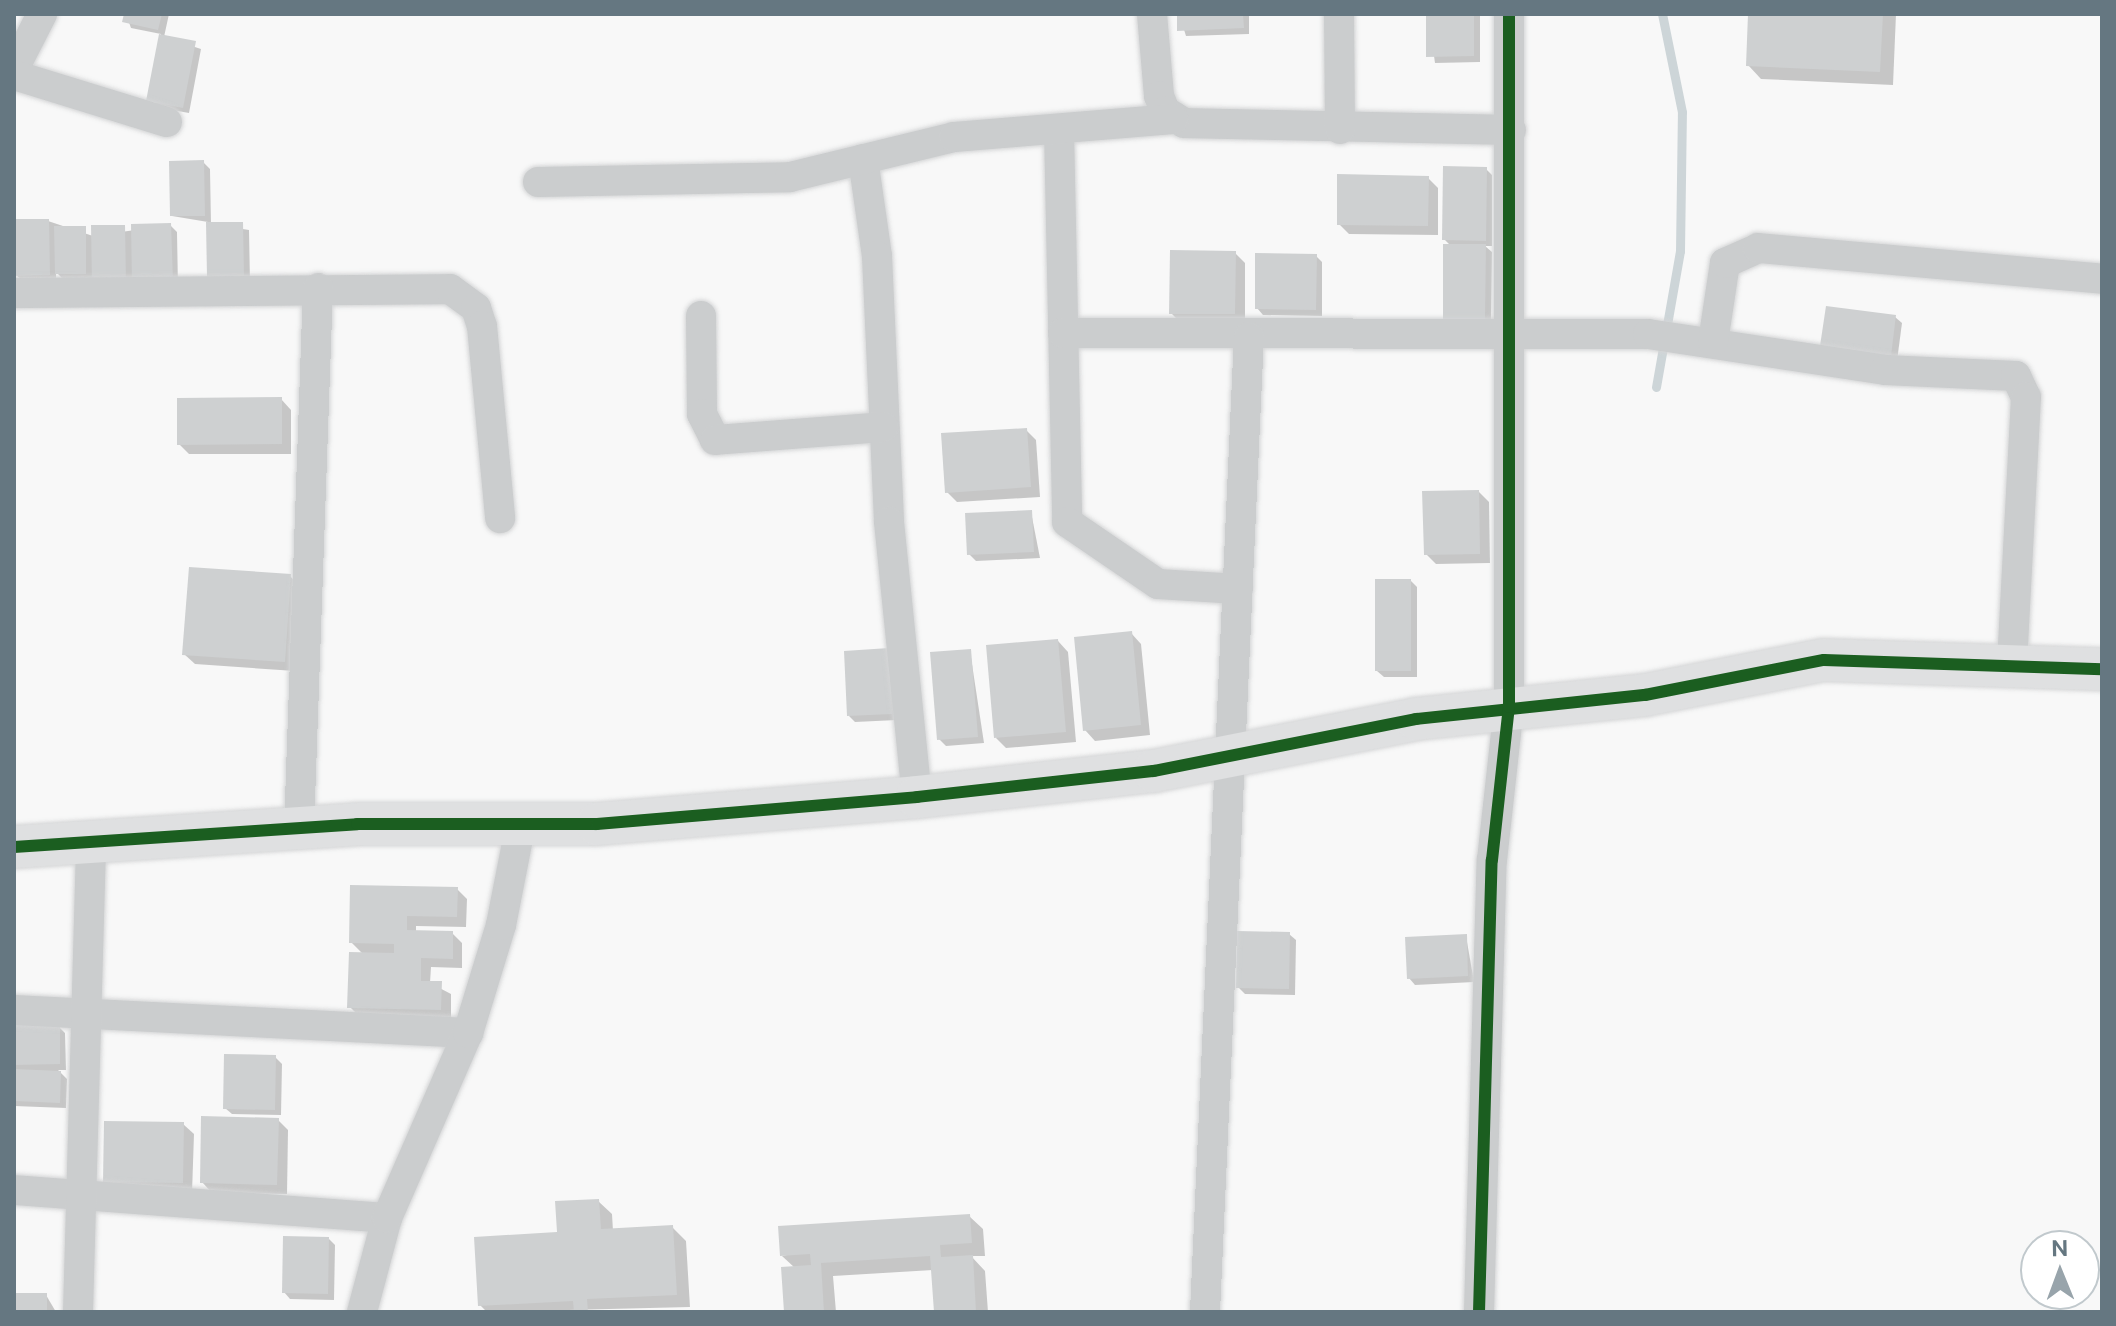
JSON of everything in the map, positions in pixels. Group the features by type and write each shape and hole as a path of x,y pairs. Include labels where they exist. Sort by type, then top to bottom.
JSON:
{"street":[{"path":"42,14 14,72 167,122"},
{"path":"1152,14 1159,96 1173,119"},
{"path":"1339,14 1340,129"},
{"path":"1479,1312 1492,860 1509,707 1509,14"},
{"path":"538,182 755,179 863,159 954,137 1173,119 1203,128 1511,130"},
{"path":"1059,129 1067,522 1158,584 1238,589"},
{"path":"863,159 877,256 883,427 917,797"},
{"path":"1700,340 1725,263 1758,248 2102,279"},
{"path":"14,293 432,286 464,296 476,308 500,518"},
{"path":"299,829 318,288"},
{"path":"701,316 702,414 715,440 883,427"},
{"path":"1063,333 1249,337 1511,332 1648,334 1885,370 2021,380 2012,666"},
{"path":"1205,1312 1249,337"},
{"path":"14,847 299,829 656,820 917,797 1230,759 1317,737 1509,707 1645,695 1824,660 2102,669"},
{"path":"362,1312 387,1218 468,1033 501,925 521,823"},
{"path":"78,1312 91,843"},
{"path":"14,1010 468,1033"},
{"path":"14,1190 83,1192 387,1218"}],"building":[{"path":"124,14 162,14 158,30 122,22"},
{"path":"1177,14 1243,14 1244,28 1177,31"},
{"path":"1426,14 1474,14 1474,56 1426,57"},
{"path":"1748,14 1883,14 1880,72 1746,66"},
{"path":"159,34 196,41 183,108 146,101"},
{"path":"204,160 205,216 170,216 169,161"},
{"path":"1443,166 1487,167 1486,241 1442,240"},
{"path":"1337,174 1429,176 1428,226 1337,225"},
{"path":"14,219 49,219 50,275 14,276"},
{"path":"206,222 243,222 244,276 207,277"},
{"path":"171,223 173,282 132,283 131,224"},
{"path":"91,225 125,225 126,283 92,284"},
{"path":"54,226 86,226 86,274 55,274"},
{"path":"1443,244 1486,244 1485,319 1443,319"},
{"path":"1170,250 1236,251 1235,314 1169,314"},
{"path":"1255,253 1317,254 1316,310 1255,309"},
{"path":"1826,306 1896,315 1891,356 1820,346"},
{"path":"282,397 282,444 177,445 177,398"},
{"path":"1027,428 1031,487 945,493 941,433"},
{"path":"1479,490 1480,554 1424,555 1422,491"},
{"path":"1032,510 1034,552 967,555 965,513"},
{"path":"189,567 291,574 285,662 182,655"},
{"path":"1375,579 1411,579 1411,671 1375,671"},
{"path":"1132,631 1141,725 1083,731 1074,637"},
{"path":"1058,639 1066,732 994,738 986,645"},
{"path":"889,648 892,714 847,716 844,651"},
{"path":"971,649 978,737 937,740 930,652"},
{"path":"350,885 458,887 457,917 407,916 407,930 453,931 453,959 421,958 421,981 442,981 441,1010 347,1008 349,952 394,953 394,944 349,943"},
{"path":"1237,931 1290,932 1289,989 1236,988"},
{"path":"1467,934 1468,976 1407,979 1405,937"},
{"path":"14,1025 60,1025 60,1064 14,1065"},
{"path":"224,1054 276,1055 275,1110 223,1109"},
{"path":"14,1069 61,1071 60,1103 14,1101"},
{"path":"201,1116 279,1118 277,1185 200,1183"},
{"path":"104,1121 184,1122 183,1183 103,1182"},
{"path":"599,1199 601,1229 673,1225 677,1295 587,1299 588,1312 574,1312 573,1301 478,1306 474,1237 557,1232 555,1201"},
{"path":"970,1214 972,1243 940,1245 941,1257 973,1255 976,1312 934,1312 930,1256 821,1263 824,1312 784,1312 781,1267 811,1265 810,1254 780,1256 778,1226"},
{"path":"283,1236 329,1237 328,1294 282,1293"},
{"path":"14,1293 47,1293 47,1312 14,1312"}],"waterway":[{"path":"1656,387 1680,251 1682,112 1662,14"}],"cycle path":[{"path":"1479,1312 1492,860 1509,707 1509,14"},
{"path":"14,847 357,824 597,824 917,797 1154,771 1416,719 1645,695 1824,660 2102,669"}]}
